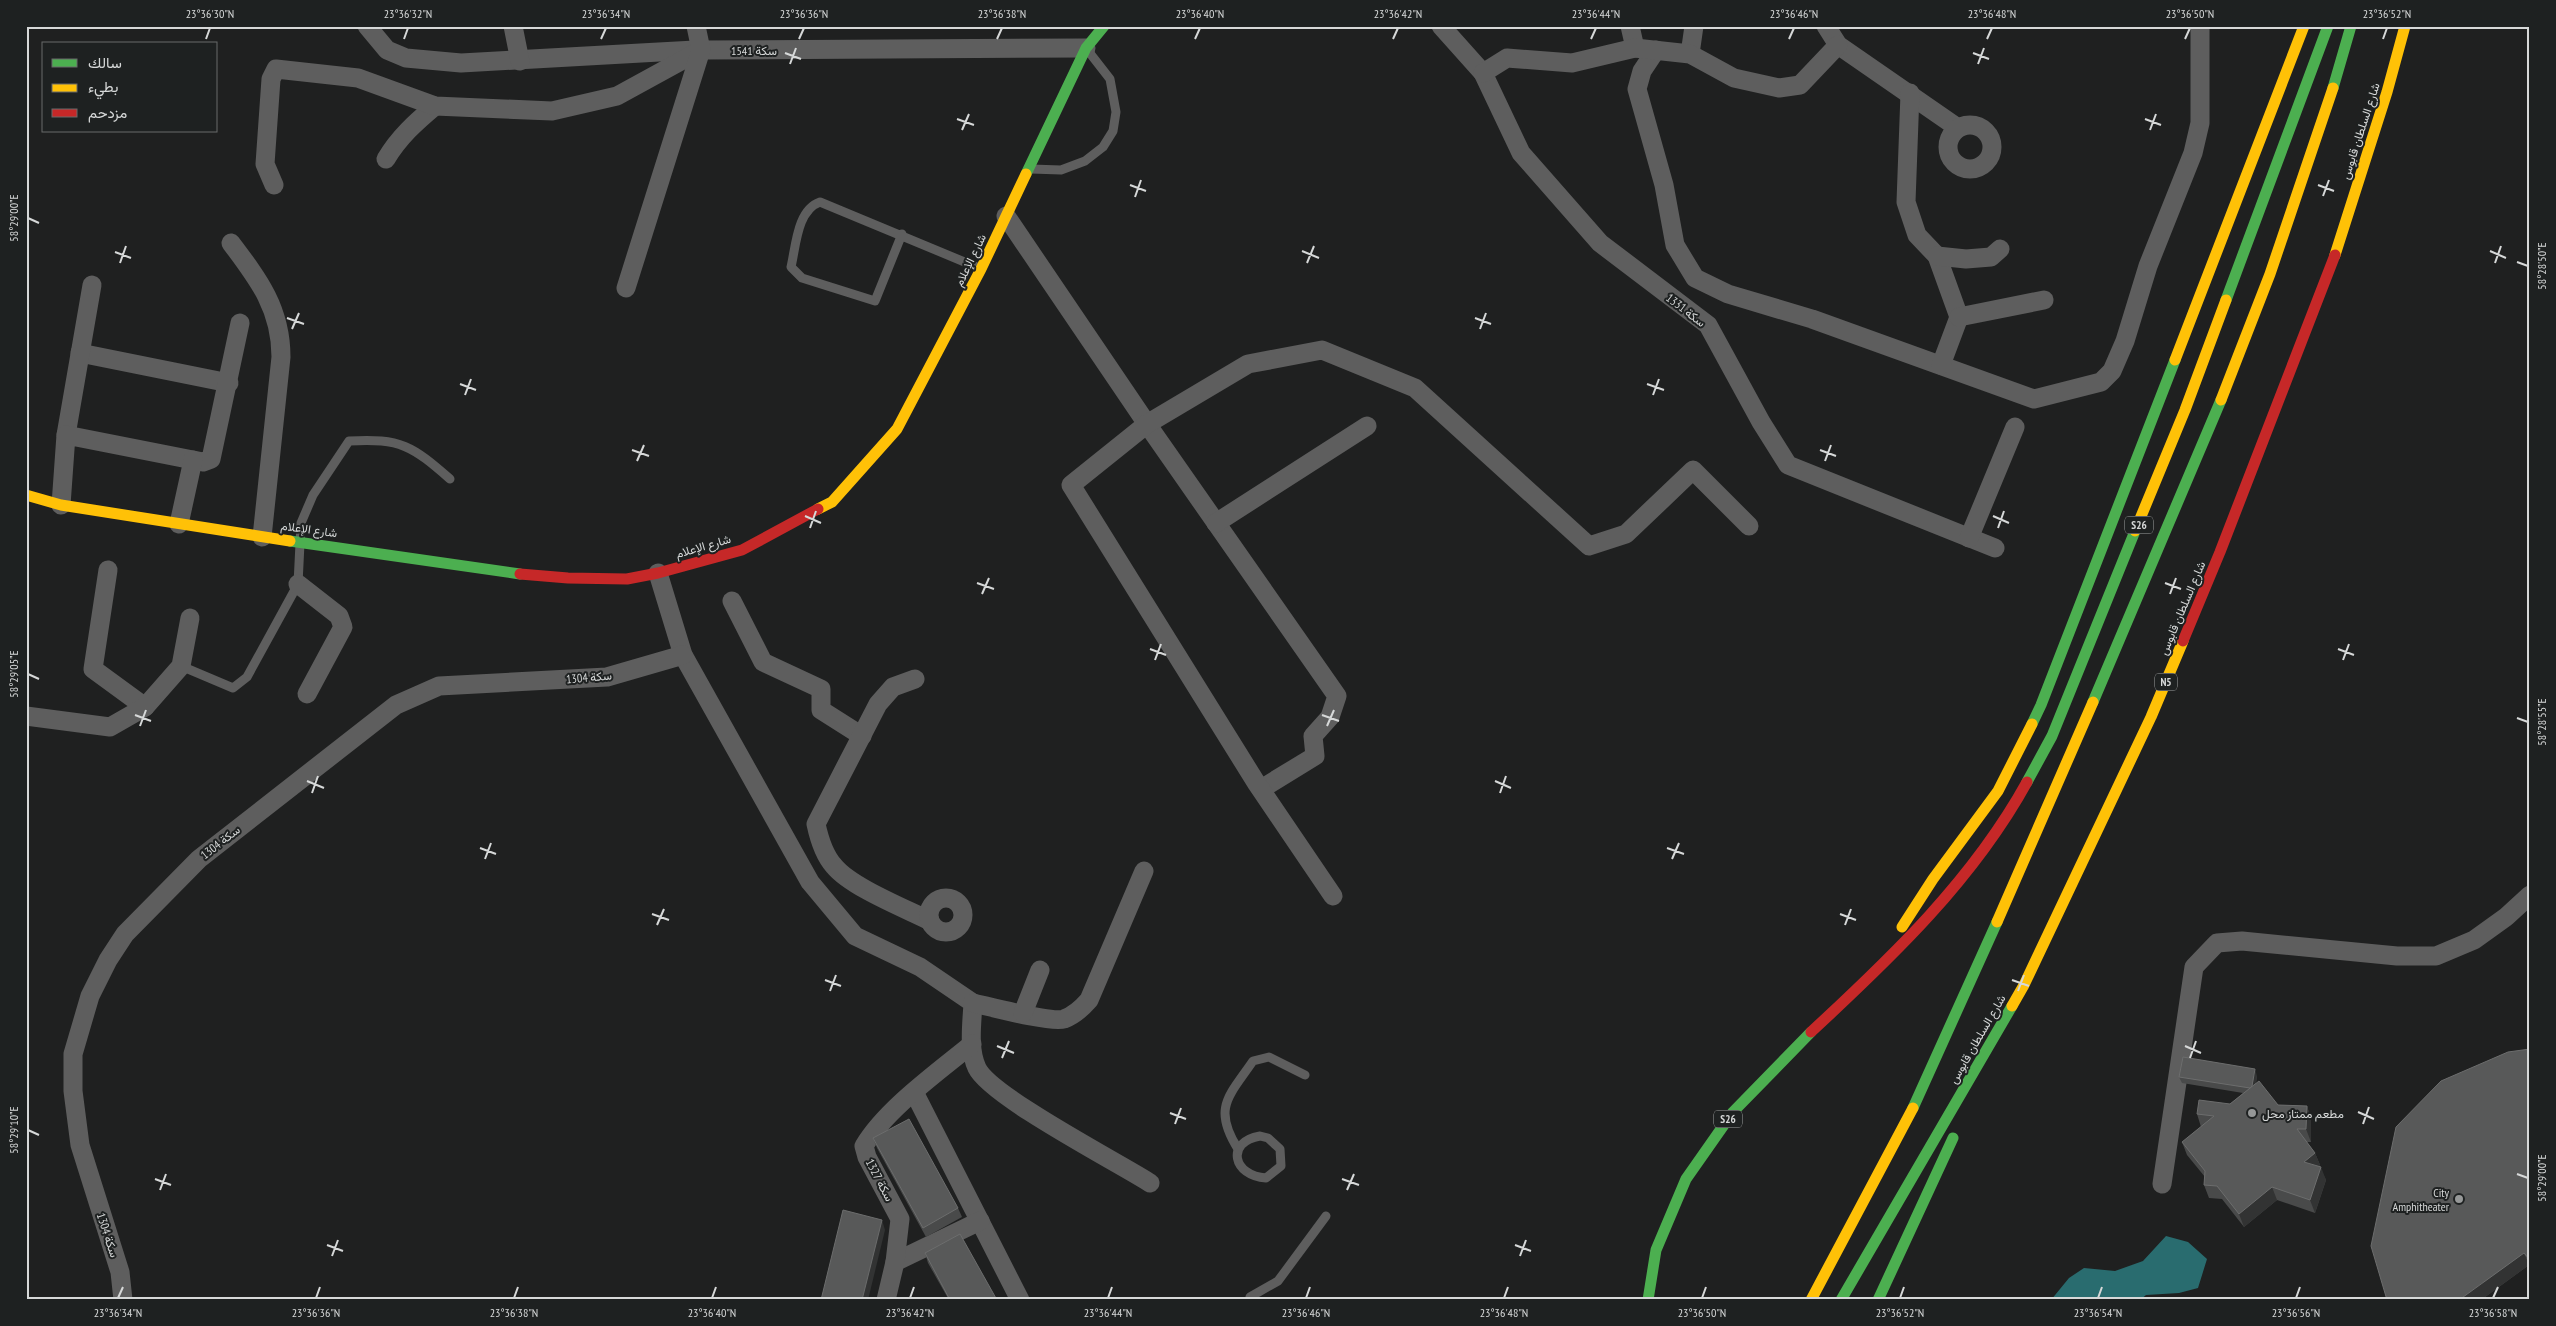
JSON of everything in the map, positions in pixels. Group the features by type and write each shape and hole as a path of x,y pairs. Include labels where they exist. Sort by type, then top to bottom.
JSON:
{"main road":[{"name":"شارع الإعلام","path":"26,495 61,505 262,537 510,573 568,578 627,579 658,574 742,550 832,502 897,429 981,269 1086,48 1104,26"},
{"path":"1869,978 1933,879 1998,791 2041,705 2148,424 2304,26"},
{"name":"S26","path":"1648,1300 1656,1250 1686,1180 1733,1112 1794,1048 1869,978 1950,894 2008,816 2052,736 2185,410 2328,26"},
{"name":"شارع السلطان قابوس","path":"1811,1300 1920,1094 2001,914 2192,476 2265,290 2336,78 2350,26"},
{"name":"شارع السلطان قابوس","path":"1841,1300 2024,985 2152,717 2220,552 2330,269 2387,92 2405,26"},
{"path":"1970,1101 2024,985"},
{"path":"1878,1300 1958,1128"}],"street":[{"path":"368,26 387,50 406,58 461,63 701,50"},
{"path":"513,26 520,61"},
{"path":"626,288 701,50 696,26"},
{"name":"سكة 1331","path":"1442,26 1483,73 1521,153 1600,243 1708,326 1761,422 1788,466 1995,548"},
{"path":"1630,26 1635,48"},
{"path":"1690,54 1694,26"},
{"path":"1826,26 1838,45 1958,128"},
{"path":"1656,50 1642,71 1637,89 1664,185 1675,244 1695,278 1728,294 1812,319 2034,399 2101,382 2112,371 2125,341 2148,266 2193,153 2200,123 2200,26"},
{"path":"1483,73 1507,58 1572,64 1635,48 1690,54 1734,78 1779,88 1800,85 1838,45"},
{"name":"سكة 1541","path":"274,186 265,164 271,79 276,69 358,78 435,106 552,111 617,96 701,50 1086,48"},
{"path":"1910,93 1906,202 1918,235 1937,256 1959,317 1941,365"},
{"path":"386,159 395,144 435,106"},
{"path":"1006,216 1147,424 1337,696 1330,717 1314,736 1314,756 1261,789"},
{"path":"231,243 263,285 281,334 282,357 262,537"},
{"path":"1937,256 1966,259 1991,257 2000,249"},
{"path":"61,505 66,435 92,285"},
{"path":"1959,317 2044,300"},
{"path":"66,435 202,462 211,459 229,384 240,324"},
{"path":"1333,896 1261,789 1071,485 1147,424 1248,364 1322,350 1415,388 1590,546 1626,534 1693,470 1749,526"},
{"path":"80,353 229,384"},
{"path":"1216,523 1368,426"},
{"path":"1969,538 2015,427"},
{"path":"179,524 192,460"},
{"path":"108,570 93,669 144,707"},
{"path":"658,574 683,655 810,882 855,936 920,967 973,1004 1041,1018 1063,1019 1077,1012 1089,1000 1144,871"},
{"path":"298,584 339,616 343,627 308,694"},
{"path":"732,601 763,662 821,689 821,710 862,736"},
{"path":"26,716 110,727 144,707 181,666 190,618"},
{"name":"سكة 1304","path":"124,1300 120,1272 80,1145 73,1091 72,1054 90,996 108,960 125,934 199,859 396,705 439,686 607,677 683,655"},
{"path":"914,679 893,687 878,704 816,824 820,841 834,866 845,877 930,921"},
{"path":"2162,1184 2194,967 2217,943 2242,941 2398,956 2436,956 2474,940 2506,917 2530,895"},
{"path":"1023,1013 1040,970"},
{"path":"973,1004 972,1044 977,1068 992,1084 1035,1114 1150,1183"},
{"name":"سكة 1327","path":"886,1300 895,1262 900,1219 867,1157 864,1146 872,1132 914,1092 972,1044"},
{"path":"914,1092 1020,1300"},
{"path":"895,1262 980,1222"}],"lane":[{"path":"1028,169 1062,170 1085,161 1103,146 1113,131 1116,112 1110,79 1086,48"},
{"path":"902,234 875,301 802,278 791,267 804,214 811,205 820,202 902,234 981,269"},
{"path":"181,666 233,688 247,677 298,584 301,523 313,495 349,441 383,439 418,451 450,479"},
{"path":"1238,1149 1250,1138 1268,1138 1280,1149 1281,1166 1270,1177 1252,1177 1239,1166 1238,1149 1226,1131 1224,1114 1227,1098 1253,1061 1269,1057 1305,1075"},
{"path":"1250,1297 1278,1281 1326,1216"}],"water":[{"path":"2166,1236 2188,1242 2207,1259 2198,1288 2179,1293 2146,1295 2140,1300 2051,1300 2069,1278 2084,1268 2115,1271 2143,1261"}],"building":[{"name":"City Amphitheater","path":"2530,1049 2530,1260 2524,1253 2459,1300 2387,1300 2371,1246 2396,1127 2441,1081 2508,1052"},
{"path":"2183,1057 2255,1069 2252,1086 2250,1088 2179,1077"},
{"path":"2259,1081 2278,1105 2307,1106 2306,1129 2297,1129 2315,1153 2304,1162 2321,1167 2310,1200 2272,1187 2239,1214 2217,1186 2204,1185 2205,1171 2182,1142 2214,1116 2197,1114 2199,1100 2230,1104"},
{"path":"909,1119 958,1208 923,1228 873,1138"},
{"path":"843,1210 882,1220 862,1300 821,1300"},
{"path":"960,1234 997,1300 950,1300 925,1253"}],"traffic: fast":[{"path":"1026,174 1086,48 1104,26"},
{"path":"2226,300 2328,26"},
{"path":"2333,88 2351,26"},
{"path":"2032,724 2175,360"},
{"path":"2093,702 2221,400"},
{"path":"2027,782 2052,736 2135,531"},
{"path":"290,541 520,574"},
{"path":"1913,1108 1997,922"},
{"path":"1841,1300 2012,1006"},
{"path":"1648,1300 1656,1250 1686,1179 1733,1112 1811,1032"},
{"path":"1878,1300 1953,1138"}],"traffic: slow":[{"path":"2175,360 2304,26"},
{"path":"2335,255 2387,92 2405,26"},
{"path":"2221,400 2270,274 2333,88"},
{"path":"818,509 832,502 897,429 981,269 1026,174"},
{"path":"2135,531 2185,410 2226,300"},
{"path":"26,495 61,505 290,541"},
{"path":"2012,1006 2024,985 2151,717 2183,641"},
{"path":"1997,922 2093,702"},
{"path":"1902,927 1933,879 1998,791 2032,724"},
{"path":"1811,1300 1913,1108"}],"traffic: jam":[{"path":"2183,641 2220,552 2335,255"},
{"path":"520,574 568,578 627,579 658,573 742,550 818,509"},
{"path":"1811,1032 1901,946 1929,916 1982,852 2006,818 2027,782"}],"place":[{"name":"مطعم ممتاز محل","path":"2252,1113"},
{"name":"City Amphitheater","path":"2459,1199"}]}
